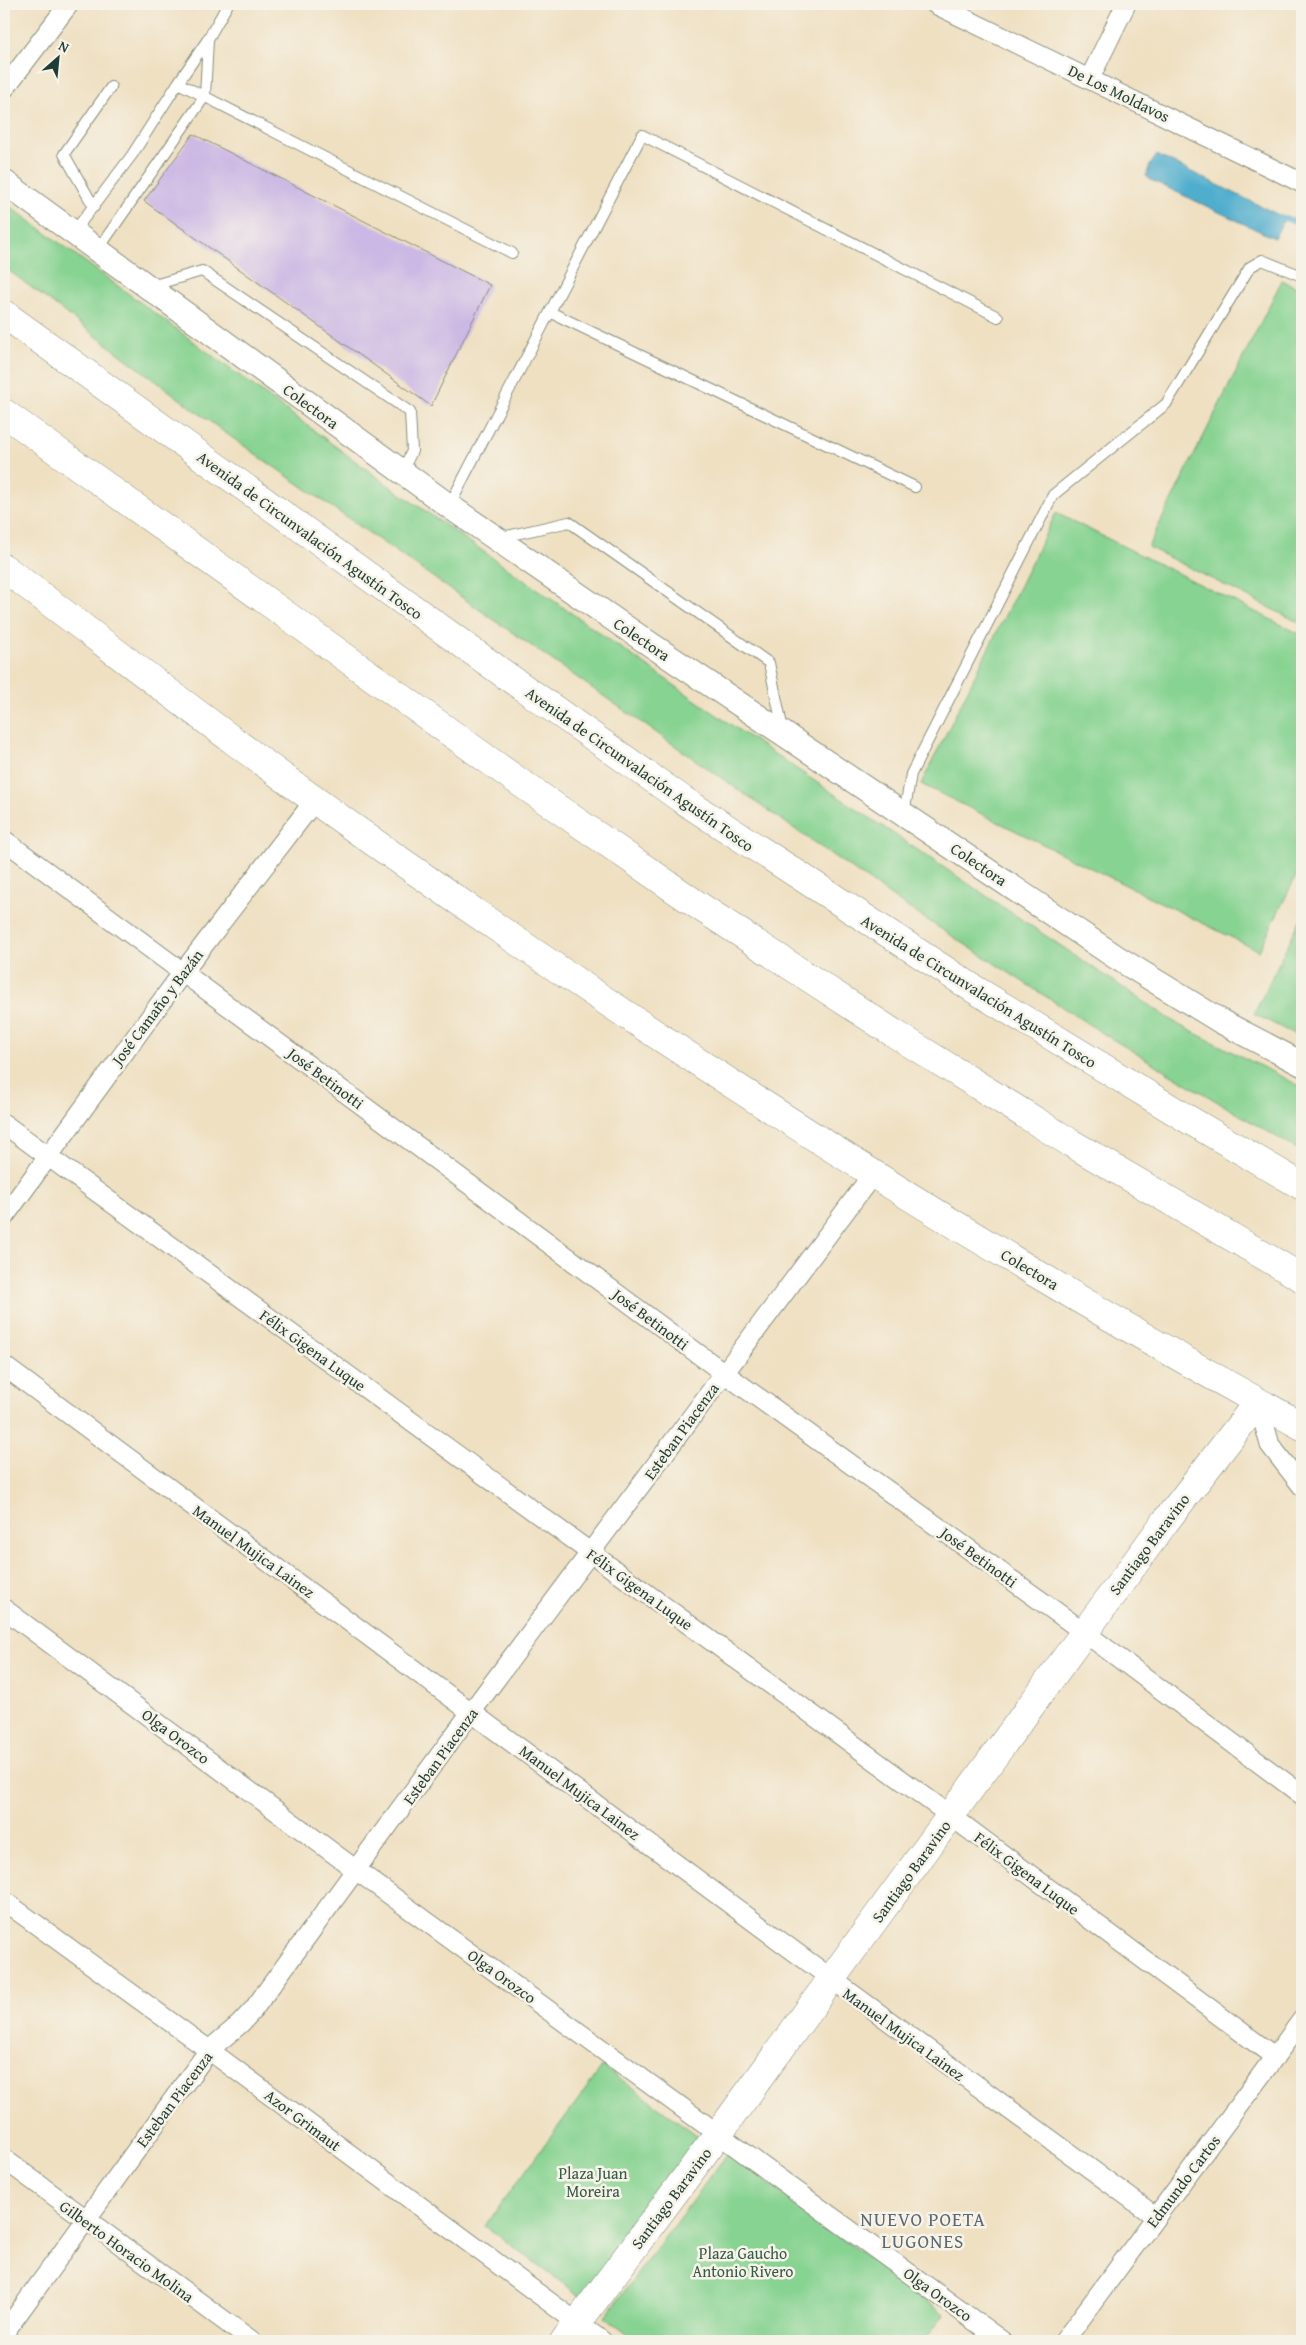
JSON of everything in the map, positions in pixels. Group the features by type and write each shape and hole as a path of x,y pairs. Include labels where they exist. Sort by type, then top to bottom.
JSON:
{"main road":[{"name":"Avenida de Circunvalación Agustín Tosco","path":"4,314 504,674 691,806 982,994 1302,1186"},
{"path":"4,413 514,779 706,911 892,1032 1071,1144 1302,1278"},
{"name":"Colectora","path":"4,568 315,800 638,1023 873,1174 1059,1286 1302,1426"},
{"name":"Santiago Baravino","path":"570,2332 831,1981 1165,1522 1258,1402"}],"street":[{"path":"4,89 70,4"},
{"name":"De Los Moldavos","path":"935,4 1302,183"},
{"path":"1090,78 1126,4"},
{"name":"Colectora","path":"4,182 72,234 495,538 1168,990 1302,1064"},
{"name":"José Camaño y Bazán","path":"4,1217 183,972 315,800"},
{"name":"José Betinotti","path":"4,840 724,1373 1084,1632 1302,1795"},
{"name":"Félix Gigena Luque","path":"4,1124 951,1816 1275,2057"},
{"name":"Esteban Piacenza","path":"4,2333 209,2050 253,2010 472,1711 873,1174"},
{"name":"Manuel Mujica Lainez","path":"4,1366 472,1711 831,1981 1156,2218"},
{"path":"1258,1402 1270,1445 1302,1486"},
{"name":"Olga Orozco","path":"4,1609 356,1870 1002,2341"},
{"name":"Azor Grimaut","path":"4,1901 209,2050 570,2332 602,2341"},
{"name":"Edmundo Cartos","path":"1064,2341 1302,2020"},
{"name":"Gilberto Horacio Molina","path":"4,2160 252,2341"}],"lane":[{"path":"72,234 132,155 208,39 228,4"},
{"path":"97,251 205,96 208,39"},
{"path":"178,83 512,253"},
{"path":"94,207 64,154 111,87"},
{"path":"449,506 642,135 998,317"},
{"path":"904,814 911,774 1053,495 1166,404 1250,267 1262,260 1302,276"},
{"path":"148,287 202,271 410,412 412,452 402,472"},
{"path":"550,312 915,487"},
{"path":"495,538 569,522 769,663 784,733"}],"green space":[{"path":"4,202 381,480 737,729 1179,1025 1302,1087 1302,1152 1107,1036 904,905 224,432 4,267"},
{"path":"1282,280 1302,290 1302,624 1148,547"},
{"path":"1056,513 1302,635 1302,864 1259,951 921,784"},
{"path":"1302,916 1302,1038 1254,1014"},
{"name":"Plaza Juan Moreira","path":"603,2066 701,2138 583,2298 485,2226"},
{"name":"Plaza Gaucho Antonio Rivero","path":"728,2153 944,2314 924,2341 636,2341 605,2317"}],"water":[{"path":"1157,155 1285,218 1274,238 1151,180 1146,176 1150,165"}],"building":[{"path":"193,134 490,285 431,406 144,201"}],"waterway":[{"path":"1285,218 1302,225"}],"district":[{"name":"NUEVO POETA LUGONES","path":"923,2230"}]}
